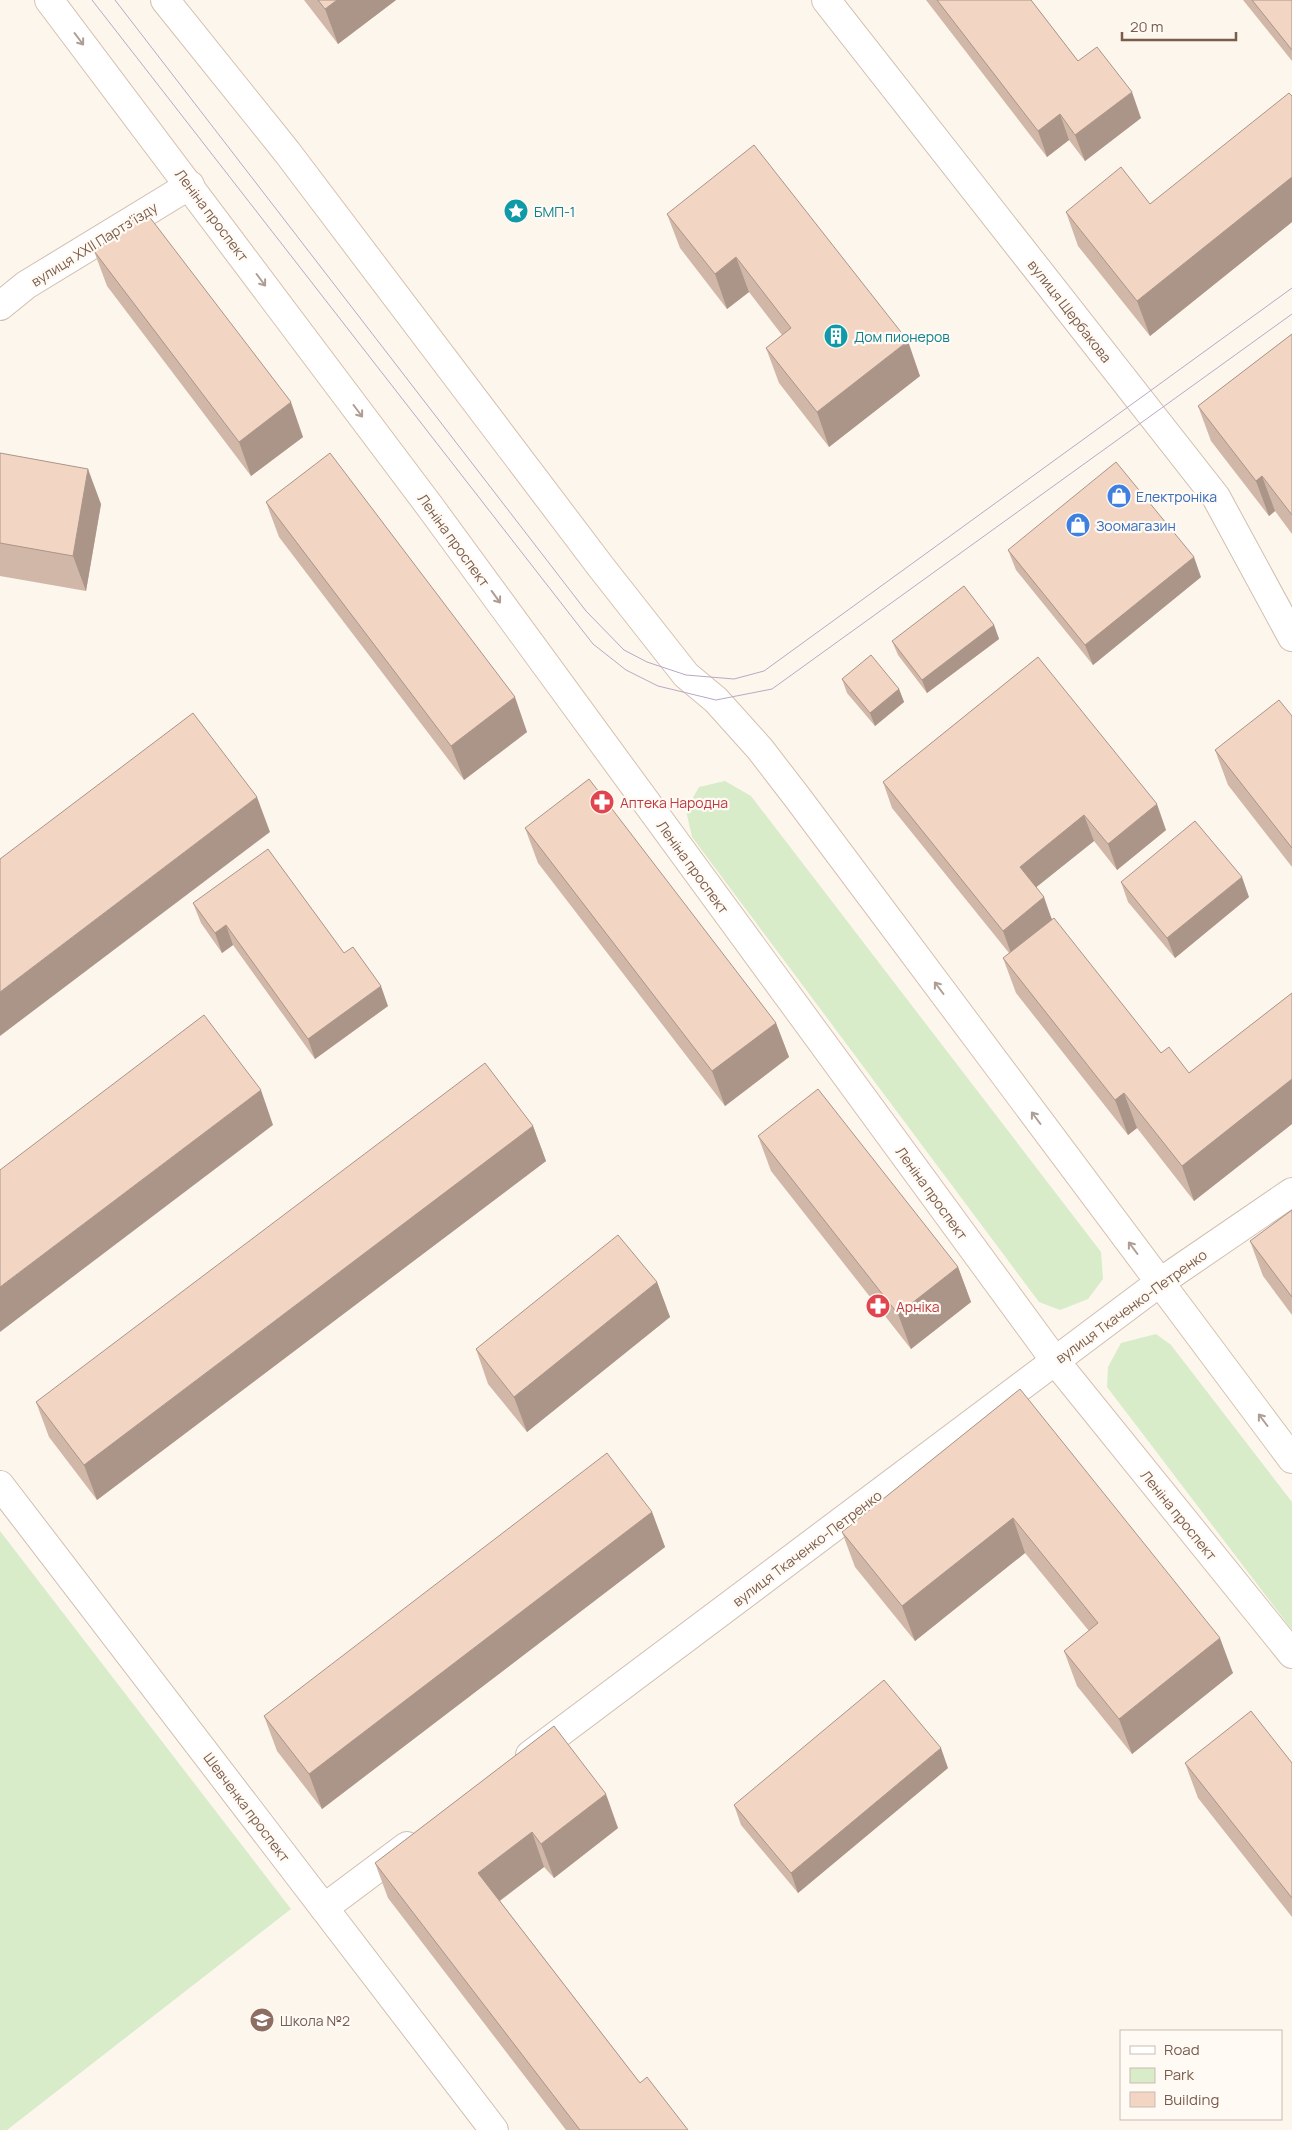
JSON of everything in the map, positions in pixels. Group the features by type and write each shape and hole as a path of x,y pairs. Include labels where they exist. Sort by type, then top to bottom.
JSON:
{"street":[{"name":"Леніна проспект","path":"49,0 190,185 431,508 1056,1362 1292,1654"},
{"path":"165,0 287,152 601,567 686,675 716,700 760,749 1292,1459"},
{"name":"вулиця Щербакова","path":"826,0 1216,497 1292,637"},
{"name":"вулиця XXII Партз'їзду","path":"0,306 26,285 190,185"},
{"name":"вулиця Ткаченко-Петренко","path":"508,1771 1159,1283 1292,1192"},
{"name":"Шевченка проспект","path":"0,1485 494,2130"},
{"path":"324,1908 428,1831"}],"green space":[{"path":"725,781 751,796 1101,1252 1103,1279 1088,1299 1060,1310 1039,1302 692,837 686,810 699,787"},
{"path":"1156,1334 1171,1345 1292,1502 1292,1630 1107,1387 1108,1367 1121,1343"},
{"path":"0,1531 291,1909 7,2130 0,2130"}],"building":[{"path":"318,0 337,0 325,9"},
{"path":"937,0 1031,0 1078,61 1097,47 1132,92 1075,135 1060,114 1038,131"},
{"path":"1252,0 1292,0 1292,50"},
{"path":"1289,93 1292,96 1292,177 1137,301 1066,212 1121,167 1150,204"},
{"name":"Дом пионеров","path":"754,145 908,341 817,412 766,348 791,328 736,257 715,274 667,214"},
{"path":"145,211 291,402 239,442 94,251"},
{"path":"1292,334 1292,515 1262,476 1256,481 1198,406"},
{"path":"0,453 88,469 73,556 0,543"},
{"path":"330,453 515,697 451,746 266,502"},
{"path":"1116,462 1194,557 1085,645 1008,550"},
{"path":"964,586 994,625 922,680 892,641"},
{"path":"871,655 899,689 870,713 842,679"},
{"path":"1038,657 1157,804 1108,844 1084,815 1020,867 1044,897 1003,931 883,782"},
{"path":"1279,700 1292,716 1292,848 1215,750"},
{"path":"193,713 257,797 0,992 0,859"},
{"path":"589,779 776,1023 712,1071 525,828"},
{"path":"1195,821 1242,877 1167,938 1121,882"},
{"path":"268,849 344,953 353,947 381,986 308,1039 226,925 215,933 193,903"},
{"path":"1054,918 1161,1053 1169,1047 1189,1073 1292,993 1292,1079 1182,1166 1124,1093 1115,1100 1003,958"},
{"path":"204,1015 261,1090 0,1287 0,1170"},
{"path":"485,1063 533,1126 84,1465 36,1402"},
{"path":"818,1089 958,1267 898,1314 758,1136"},
{"path":"1292,1210 1292,1297 1250,1241"},
{"path":"618,1235 657,1282 514,1397 476,1349"},
{"path":"1020,1389 1220,1638 1119,1719 1064,1651 1098,1623 1013,1518 902,1606 842,1532"},
{"path":"607,1453 652,1512 309,1774 264,1716"},
{"path":"884,1680 941,1748 791,1873 734,1805"},
{"path":"1251,1711 1292,1763 1292,1898 1185,1763"},
{"path":"554,1726 606,1794 541,1844 532,1832 478,1873 640,2083 647,2077 688,2130 580,2130 375,1863"}],"tram line":[{"path":"92,0 593,644 626,670 658,686 716,700 772,689 1292,314"},
{"path":"115,0 586,611 624,650 647,662 686,675 734,679 764,671 1292,288"}],"place":[{"name":"БМП-1","path":"516,211"},
{"name":"Дом пионеров","path":"836,336"},
{"name":"Електроніка","path":"1119,496"},
{"name":"Зоомагазин","path":"1078,525"},
{"name":"Аптека Народна","path":"602,802"},
{"name":"Арніка","path":"878,1306"},
{"name":"Школа №2","path":"262,2020"}]}
